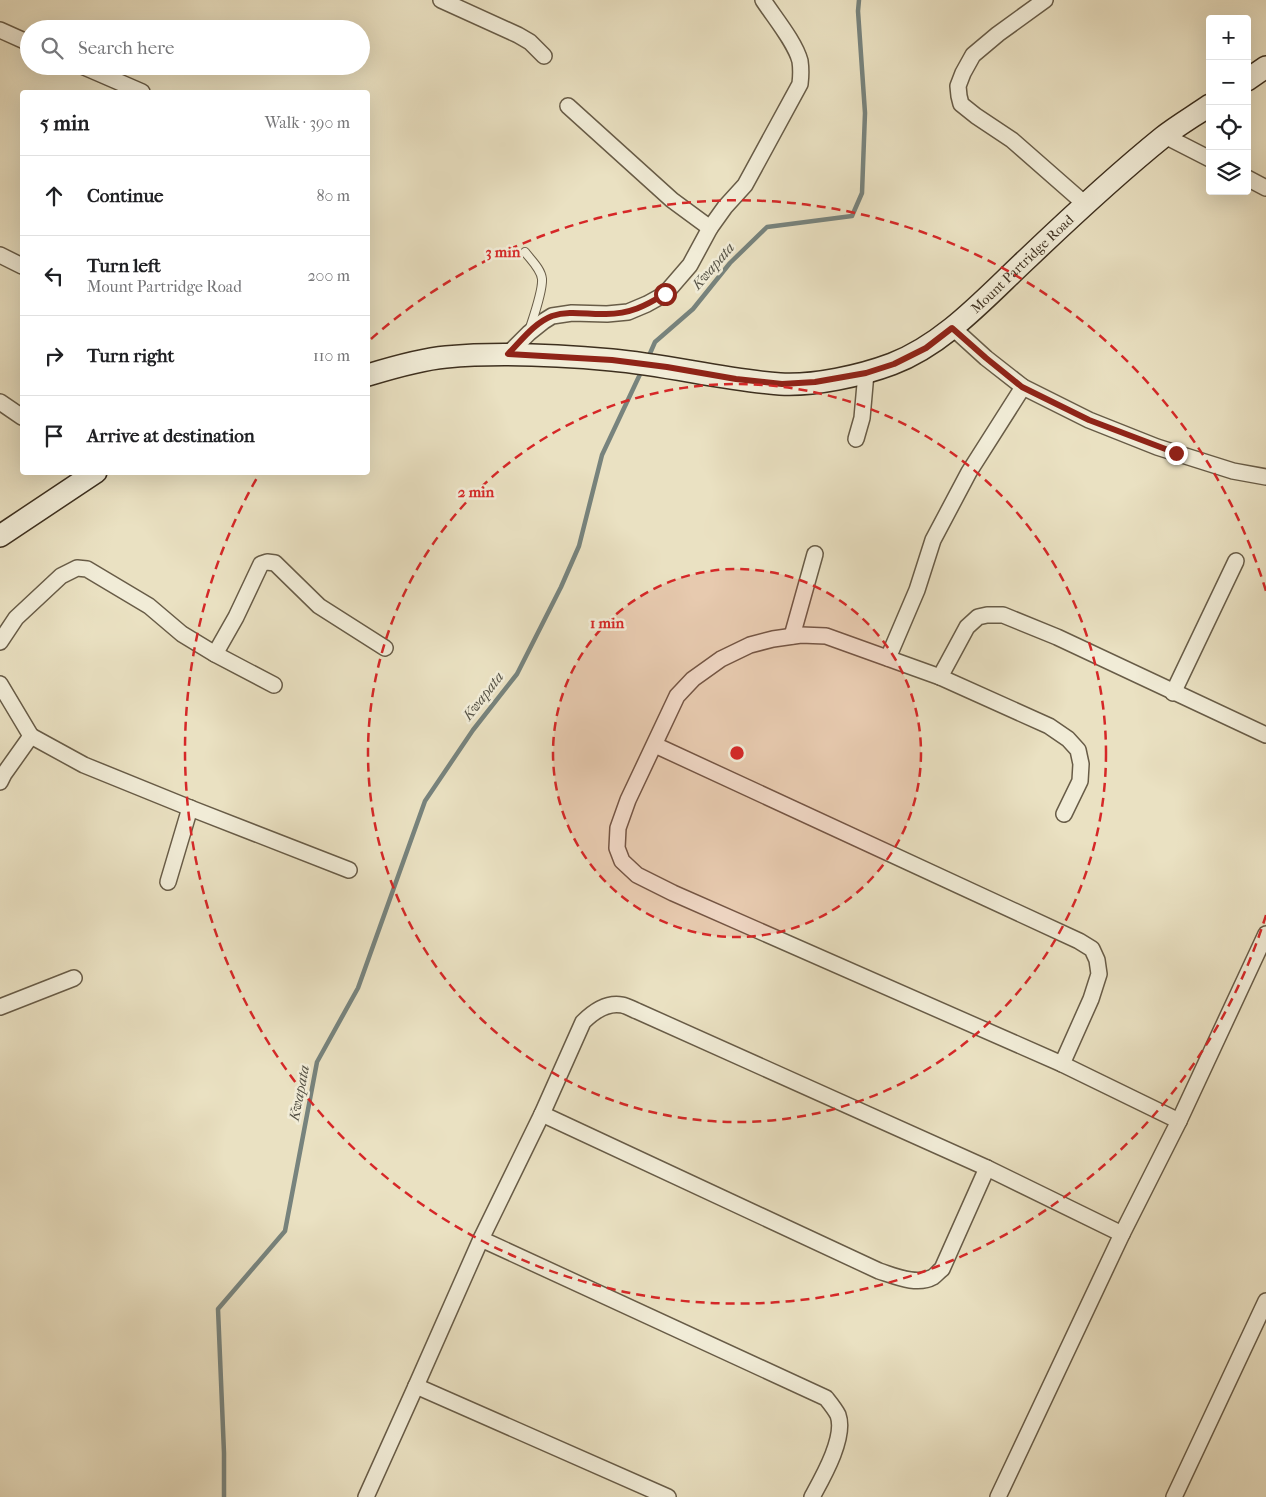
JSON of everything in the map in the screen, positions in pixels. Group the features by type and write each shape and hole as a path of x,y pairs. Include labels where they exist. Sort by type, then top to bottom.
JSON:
{"street":[{"path":"441,0 518,35 530,42 544,56"},
{"path":"508,354 529,332 544,320 560,314 628,312 647,304 665,294 690,265 710,228 725,207 745,185 800,84 800,61 795,49 763,0"},
{"path":"1045,0 998,34 973,55 958,86 959,96 962,104 976,116 1012,140 1086,204"},
{"path":"1,32 20,39"},
{"path":"1251,77 1266,67"},
{"path":"103,75 137,90"},
{"path":"568,106 672,200 710,228"},
{"name":"Mount Partridge Road","path":"370,374 444,357 508,354 612,360 782,384 815,382 866,373 894,364 926,348 952,328 1086,204 1165,136 1206,108"},
{"path":"1165,136 1206,157"},
{"path":"1251,180 1266,188"},
{"path":"0,255 20,265"},
{"path":"952,328 1022,387 1089,420 1157,447 1233,471 1266,477"},
{"path":"856,440 862,418 866,373"},
{"path":"888,658 917,590 933,540 969,472 1022,387"},
{"path":"0,402 20,417"},
{"path":"0,536 92,475"},
{"path":"792,636 815,554"},
{"path":"1173,693 1236,560"},
{"path":"215,654 236,617 261,564 267,562 275,562 320,606 385,648"},
{"path":"0,642 16,618 60,576 77,568 87,569 149,606 182,634 274,685"},
{"path":"940,678 967,627 978,617 1003,615 1057,637 1266,736"},
{"path":"1064,814 1080,781 1081,764 1078,750 1068,739 1049,726 940,678 888,658 826,636 801,635 750,645 721,659 693,679 677,696 628,800 618,828 617,848 622,861 637,875 673,893 1062,1064 1179,1121"},
{"path":"0,684 31,736 84,765 349,870"},
{"path":"0,782 31,736"},
{"path":"655,745 1079,941 1092,949 1097,960 1099,974 1091,999 1062,1064"},
{"path":"168,882 190,808"},
{"path":"998,1497 1122,1234 1179,1121 1266,934"},
{"path":"0,1007 74,978"},
{"path":"366,1497 481,1239 542,1114 583,1022 593,1012 604,1007 620,1005 646,1015 987,1168 1122,1234"},
{"path":"542,1114 879,1271 901,1278 922,1280 933,1277 942,1269 987,1168"},
{"path":"481,1239 826,1398 837,1414 840,1427 838,1440 812,1497"},
{"path":"1174,1497 1266,1301"},
{"path":"416,1386 668,1497"}],"lane":[{"path":"525,252 539,269 542,279 529,332"}],"waterway":[{"name":"Kwapata","path":"648,358 655,342 693,309 730,263 767,227 852,216 862,193 865,113 858,11 859,0"},
{"name":"Kwapata","path":"224,1497 218,1309 285,1231 317,1062 358,988 425,801 473,730 517,674 561,587 579,546 602,455 642,370"}],"route":[{"path":"665,294 628,312 607,314 572,313 552,316 529,332 508,354 612,360 782,384 815,382 866,373 894,364 926,348 952,328 1022,387 1089,420 1176,453"}]}
